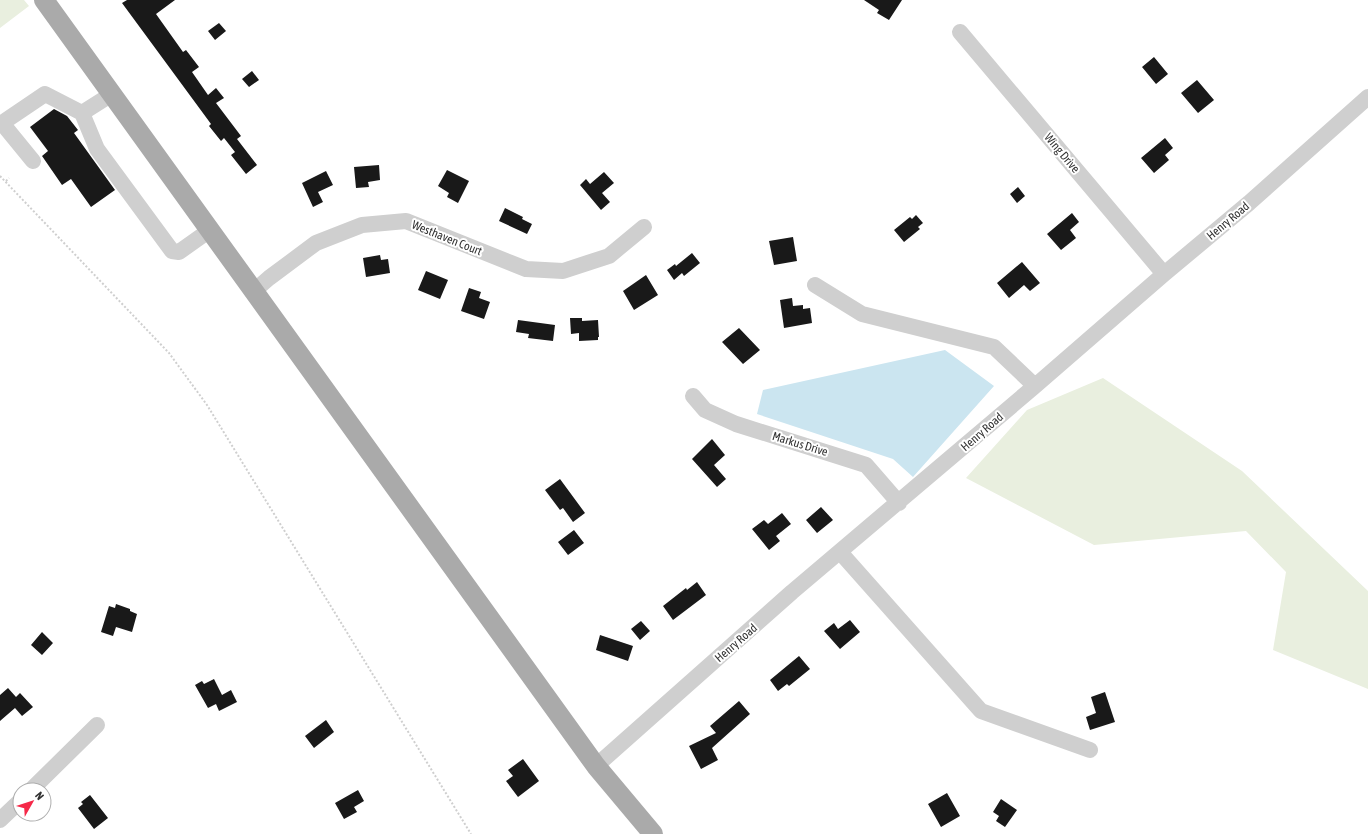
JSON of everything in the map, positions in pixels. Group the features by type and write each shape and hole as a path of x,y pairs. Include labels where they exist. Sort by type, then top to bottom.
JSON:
{"main road":[{"path":"44,0 596,766 653,834"}],"street":[{"name":"Wing Drive","path":"960,32 1164,274"},
{"path":"33,160 2,123 45,94 82,113 97,149 172,251 179,252 210,230"},
{"path":"82,113 112,94"},
{"name":"Henry Road","path":"596,766 792,592 1035,386 1164,274 1249,204 1368,98"},
{"name":"Westhaven Court","path":"254,291 316,243 362,225 406,221 526,269 563,272 609,256 644,227"},
{"path":"815,285 862,314 994,347 1035,386"},
{"name":"Markus Drive","path":"694,396 705,410 736,424 866,465 898,503"},
{"path":"840,552 981,711 1090,750"},
{"path":"39,782 97,726"},
{"path":"0,820 12,809"}],"path":[{"path":"0,176 169,353 207,404 471,834"},
{"path":"6,181 9,178"}],"green space":[{"path":"0,0 24,0 29,6 0,28"},
{"path":"1103,378 1242,471 1368,591 1368,689 1273,650 1286,572 1246,531 1094,545 966,478 1027,410"}],"water":[{"path":"945,350 994,386 913,477 893,459 757,414 763,390"}],"building":[{"path":"127,0 175,0 156,14 183,52 186,50 199,67 192,72 208,95 216,88 224,98 216,103 241,136 237,139 257,165 246,174 231,155 235,152 224,138 221,141 209,126 211,124 122,3"},
{"path":"864,0 902,0 889,20 877,13 879,10"},
{"path":"219,23 226,31 215,40 208,31"},
{"path":"1154,57 1168,74 1156,84 1142,67"},
{"path":"252,71 259,80 249,87 242,79"},
{"path":"1197,80 1214,100 1198,113 1181,93"},
{"path":"54,109 67,116 78,130 74,133 115,190 91,207 71,179 62,185 42,156 48,151 30,127"},
{"path":"1165,138 1173,148 1165,155 1169,160 1154,173 1141,158"},
{"path":"379,165 380,180 368,182 369,187 356,188 354,167"},
{"path":"447,170 469,181 458,203 447,197 449,193 438,186"},
{"path":"326,171 333,185 318,192 323,202 313,207 302,183"},
{"path":"604,172 614,183 602,193 610,202 601,210 580,185 586,179 590,184"},
{"path":"1018,187 1025,196 1017,203 1010,194"},
{"path":"505,208 523,217 522,219 532,224 527,234 499,221"},
{"path":"1072,213 1079,222 1070,230 1076,238 1061,250 1047,234"},
{"path":"916,215 923,223 918,227 920,229 904,242 894,230 910,217 912,219"},
{"path":"793,237 797,261 774,265 769,241"},
{"path":"692,253 700,263 684,276 682,273 674,280 667,270 675,264 676,266"},
{"path":"380,255 381,260 388,259 390,273 366,277 363,258"},
{"path":"1022,262 1040,283 1030,291 1024,285 1009,298 997,283"},
{"path":"426,271 448,280 440,299 418,290"},
{"path":"646,275 658,295 634,310 623,291"},
{"path":"469,288 481,292 479,298 490,302 484,319 461,311"},
{"path":"792,298 793,306 803,305 803,309 810,308 812,323 784,328 780,300"},
{"path":"570,318 582,318 582,321 598,320 598,340 579,341 579,333 571,334"},
{"path":"518,320 555,325 553,341 528,338 529,334 516,332"},
{"path":"739,328 760,350 743,364 722,342"},
{"path":"712,439 725,455 714,465 726,479 717,487 692,459"},
{"path":"560,479 585,513 573,522 563,508 560,510 545,490"},
{"path":"821,507 833,520 817,533 806,520"},
{"path":"782,513 791,524 776,536 780,541 769,550 752,529 764,520 768,524"},
{"path":"574,530 584,543 568,555 558,542"},
{"path":"697,582 706,595 673,620 663,606 686,588 687,590"},
{"path":"116,604 130,609 130,611 137,614 132,632 116,627 113,636 101,632 109,606 115,608"},
{"path":"850,620 860,632 840,649 824,631 834,623 838,629"},
{"path":"641,621 650,631 640,640 631,629"},
{"path":"42,632 53,643 42,655 31,645"},
{"path":"600,635 633,646 628,661 596,650"},
{"path":"799,656 810,669 789,686 787,684 778,691 770,680"},
{"path":"214,679 222,695 231,690 237,702 219,711 216,704 208,708 195,685 202,681 204,684"},
{"path":"8,688 16,697 20,693 33,707 22,716 15,708 0,721 0,695"},
{"path":"1105,692 1115,722 1090,730 1086,717 1096,713 1091,697"},
{"path":"739,701 750,714 712,748 718,760 701,769 689,746 716,733 710,726"},
{"path":"326,720 334,732 314,748 305,736"},
{"path":"523,759 539,781 518,797 506,781 513,776 508,770"},
{"path":"358,790 364,801 354,807 357,812 344,819 335,803"},
{"path":"947,793 960,816 941,827 928,804"},
{"path":"90,795 108,818 94,829 78,808 83,804 81,802"},
{"path":"1001,799 1017,810 1005,827 996,821 999,816 993,812"}]}
